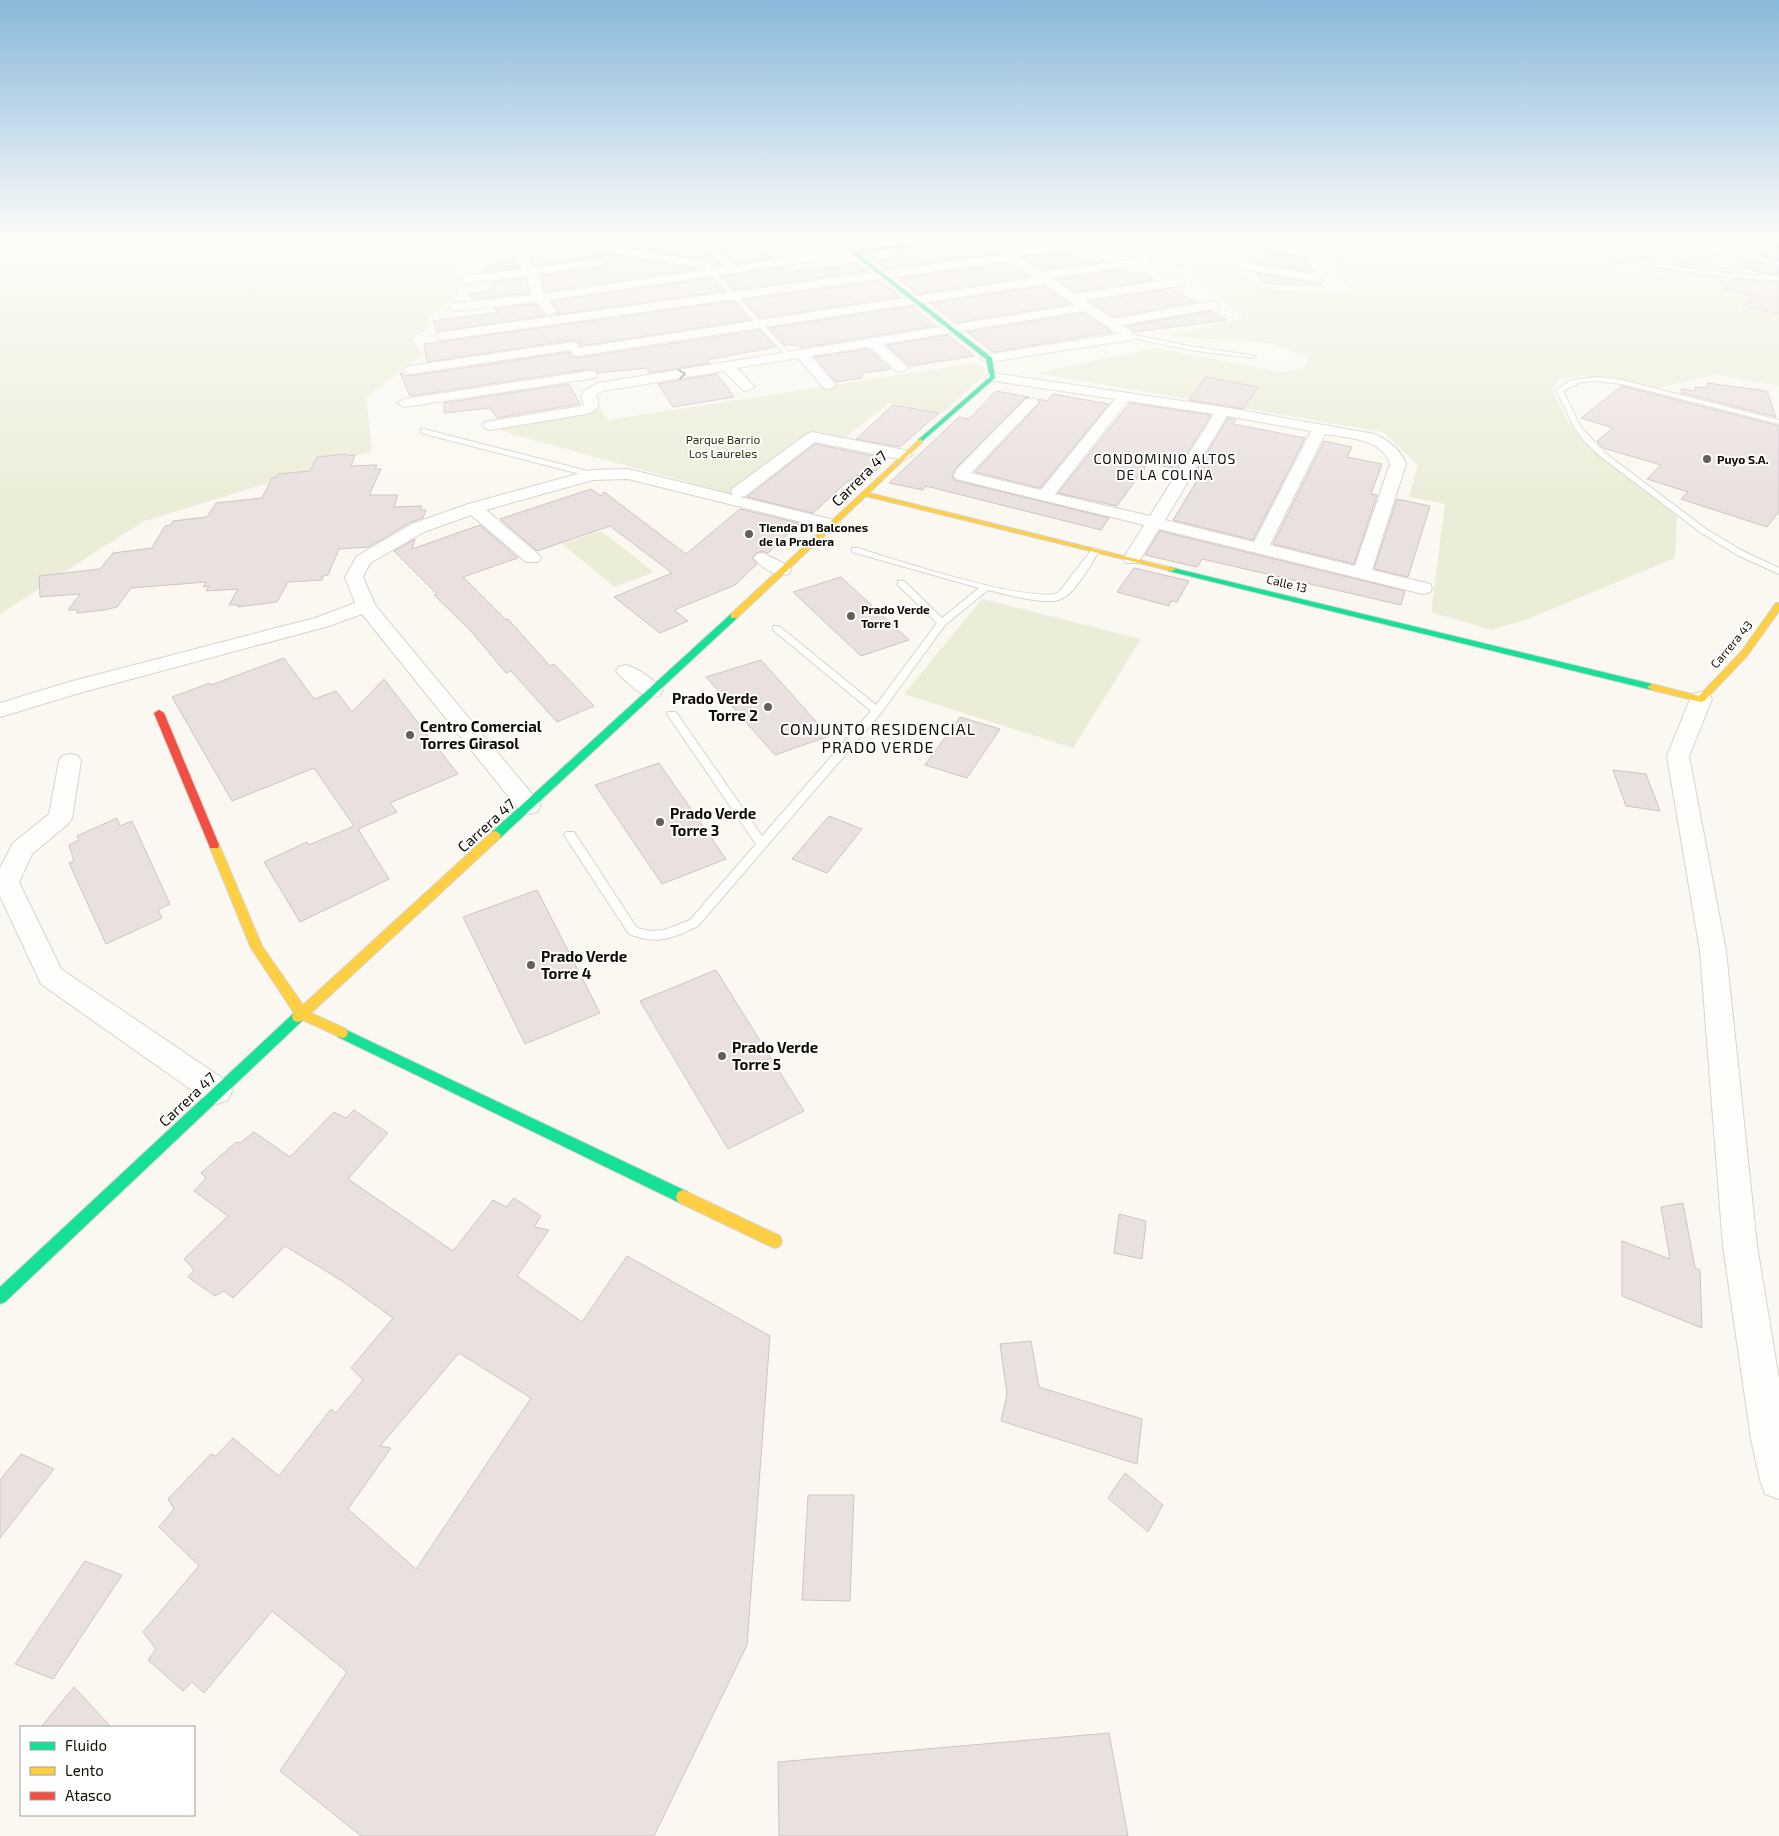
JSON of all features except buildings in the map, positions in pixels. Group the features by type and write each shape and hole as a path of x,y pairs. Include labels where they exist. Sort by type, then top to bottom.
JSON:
{"street":[{"path":"557,323 595,381"},
{"path":"410,370 627,323"},
{"path":"441,336 567,337 768,323"},
{"path":"943,323 989,358 993,377 1223,412 1320,428 1376,440 1396,458 1398,464 1362,574"},
{"path":"404,403 595,381 651,379 997,323"},
{"path":"1111,323 1130,336"},
{"path":"989,358 1130,336"},
{"path":"873,342 902,368"},
{"path":"795,355 829,385"},
{"path":"728,366 748,387"},
{"name":"Carrera 47","path":"0,1297 218,1091 833,525 904,455 993,377"},
{"path":"651,379 660,393"},
{"path":"490,425 586,410 592,406 588,397 595,381"},
{"path":"1044,497 1125,396"},
{"path":"1031,402 962,473 967,478 1424,588"},
{"path":"1132,559 1223,412"},
{"path":"1259,549 1320,428"},
{"path":"739,492 812,437 904,455"},
{"path":"529,806 366,606 354,577 363,560 418,528 474,508 592,475 628,474 833,525"},
{"name":"Calle 13","path":"866,494 1701,699"},
{"path":"474,508 532,558"},
{"path":"763,558 782,570"},
{"name":"Carrera 43","path":"1701,699 1744,654 1779,605"},
{"path":"0,710 76,687 322,622 366,606"},
{"path":"626,671 652,691"},
{"path":"1701,699 1678,756 1713,951 1740,1246 1770,1439 1779,1480"},
{"path":"159,713 257,948 302,1014 775,1241"},
{"path":"70,762 60,818 22,849 6,882 51,976 218,1091"}],"lane":[{"path":"760,324 795,355"},
{"path":"1130,336 1189,348 1253,356"},
{"path":"1779,422 1622,382 1580,379 1567,384 1559,390 1564,404 1592,445 1672,508 1723,543 1749,559 1779,571"},
{"path":"424,431 592,475"},
{"path":"854,550 986,587 1044,599 1054,599 1064,593 1096,550"},
{"path":"901,584 942,623"},
{"path":"570,835 633,931 650,938 668,935 694,923 877,710 942,623 986,587"},
{"path":"776,628 877,710"},
{"path":"672,714 761,843"}],"green space":[{"path":"0,323 428,323 428,328 411,339 424,354 366,397 372,451 142,522 0,614"},
{"path":"1227,323 1779,323 1779,386 1702,372 1714,375 1653,389 1587,376 1559,378 1552,389 1567,420 1585,444 1677,516 1675,558 1528,619 1491,630 1431,612 1445,504 1409,497 1418,465 1383,432 1036,373 1157,348 1279,372 1301,369 1307,365 1308,358 1270,343 1166,336"},
{"name":"Parque Barrio Los Laureles","path":"976,363 986,370 983,376 943,413 889,403 843,439 812,434 732,494 514,435 493,427 601,409 608,420"},
{"path":"601,531 654,572 615,587 562,544"},
{"path":"982,599 1141,639 1073,748 904,694"}],"traffic: fast":[{"path":"920,441 993,377 989,358 944,323"},
{"path":"1172,569 1652,687"},
{"path":"496,835 734,616"},
{"path":"0,1297 298,1017"},
{"path":"342,1033 683,1197"}],"traffic: slow":[{"path":"734,616 920,441"},
{"path":"866,494 1172,569"},
{"path":"1652,687 1701,699 1744,654 1779,605"},
{"path":"298,1017 496,835"},
{"path":"214,845 257,948 302,1014 342,1033"},
{"path":"683,1197 775,1241"}],"traffic: jam":[{"path":"159,713 214,845"}],"place":[{"name":"Puyo S.A.","path":"1707,459"},
{"name":"Tienda D1 Balcones de la Pradera","path":"749,534"},
{"name":"Prado Verde Torre 1","path":"851,616"},
{"name":"Prado Verde Torre 2","path":"768,707"},
{"name":"Centro Comercial Torres Girasol","path":"410,735"},
{"name":"Prado Verde Torre 3","path":"660,822"},
{"name":"Prado Verde Torre 4","path":"531,965"},
{"name":"Prado Verde Torre 5","path":"722,1056"}],"district":[{"name":"CONDOMINIO ALTOS DE LA COLINA","path":"1165,466"},
{"name":"CONJUNTO RESIDENCIAL PRADO VERDE","path":"878,737"}]}
